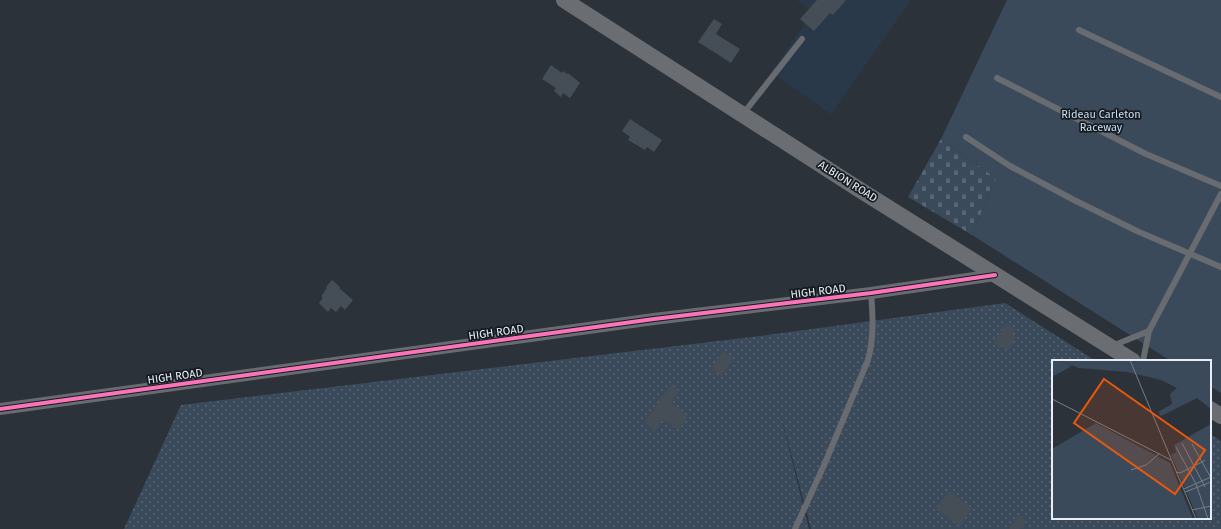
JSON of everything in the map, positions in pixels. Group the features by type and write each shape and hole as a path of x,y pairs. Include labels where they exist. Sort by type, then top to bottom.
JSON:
{"main road":[{"name":"ALBION ROAD","path":"564,0 995,275 1131,360"},
{"path":"1211,410 1221,416"}],"street":[{"name":"HIGH ROAD","path":"0,409 646,320 871,293 995,275"}],"lane":[{"path":"1079,30 1221,98"},
{"path":"743,114 802,40"},
{"path":"997,78 1146,154 1221,186"},
{"path":"966,137 1010,166 1074,200 1139,232 1221,267"},
{"path":"1143,360 1149,331 1221,194"},
{"path":"795,529 825,463 868,360 872,346 873,315 871,293"},
{"path":"1111,347 1149,331"}],"shaded area":[{"path":"797,0 911,0 831,114 771,72 813,12"}],"green space":[{"name":"Rideau Carleton Raceway","path":"1007,0 1221,0 1221,393 1211,387 1211,360 1169,360 972,235 996,178 941,139"},
{"path":"941,139 996,178 972,235 908,197"},
{"path":"1005,303 1094,360 1052,360 1052,519 1211,519 1211,435 1221,441 1221,529 811,529 779,408 809,529 124,529 181,405 760,336"}],"building":[{"path":"817,0 846,0 833,15 830,13 814,31 800,19"},
{"path":"714,19 722,24 716,34 740,49 731,63 698,42"},
{"path":"551,65 562,73 563,71 567,74 568,73 580,83 570,98 563,93 561,97 554,91 556,88 542,79"},
{"path":"630,119 662,140 654,152 647,147 645,150 628,140 630,137 622,131"},
{"path":"332,280 353,300 345,310 341,306 336,312 331,308 328,312 319,303 327,288 326,287"},
{"path":"1006,324 1016,330 1012,335 1016,337 1008,351 1001,346 1000,348 994,342"},
{"path":"723,351 733,357 722,376 711,369"},
{"path":"671,385 679,391 671,403 688,416 679,430 663,419 655,431 644,423"},
{"path":"949,491 972,508 960,526 936,509"},
{"path":"1019,515 1027,521 1020,529 1009,529"}],"cycle path":[{"path":"0,409 654,319 871,293 995,275"}]}
